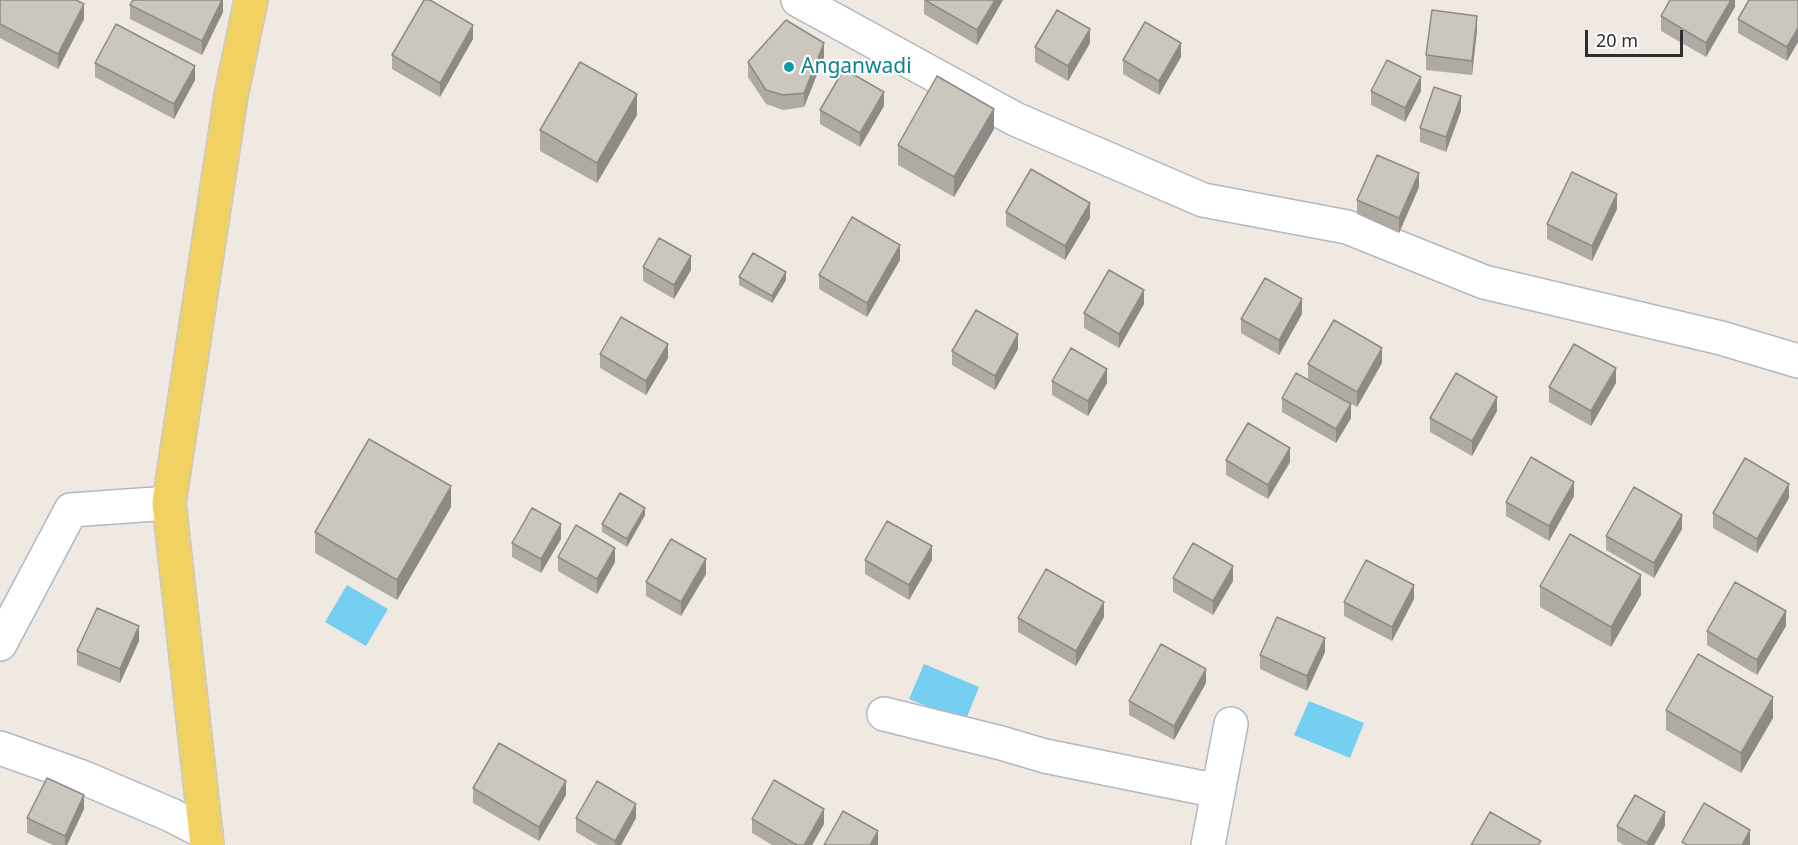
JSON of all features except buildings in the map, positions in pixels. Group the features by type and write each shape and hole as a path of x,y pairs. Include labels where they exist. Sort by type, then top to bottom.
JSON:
{"main road":[{"path":"206,839 169,503 231,96 251,0"}],"street":[{"path":"798,0 1015,118 1203,200 1347,227 1484,282 1721,338 1798,361"},
{"path":"0,644 71,510 169,503"},
{"path":"884,714 1045,756 1218,791"},
{"path":"1208,845 1232,724"},
{"path":"0,748 82,777 171,815 206,839"}],"water":[{"path":"347,585 388,609 366,646 325,622"},
{"path":"924,664 979,687 965,722 909,699"},
{"path":"1309,701 1364,723 1350,758 1294,735"}],"place":[{"name":"Anganwadi","path":"789,67"}]}
